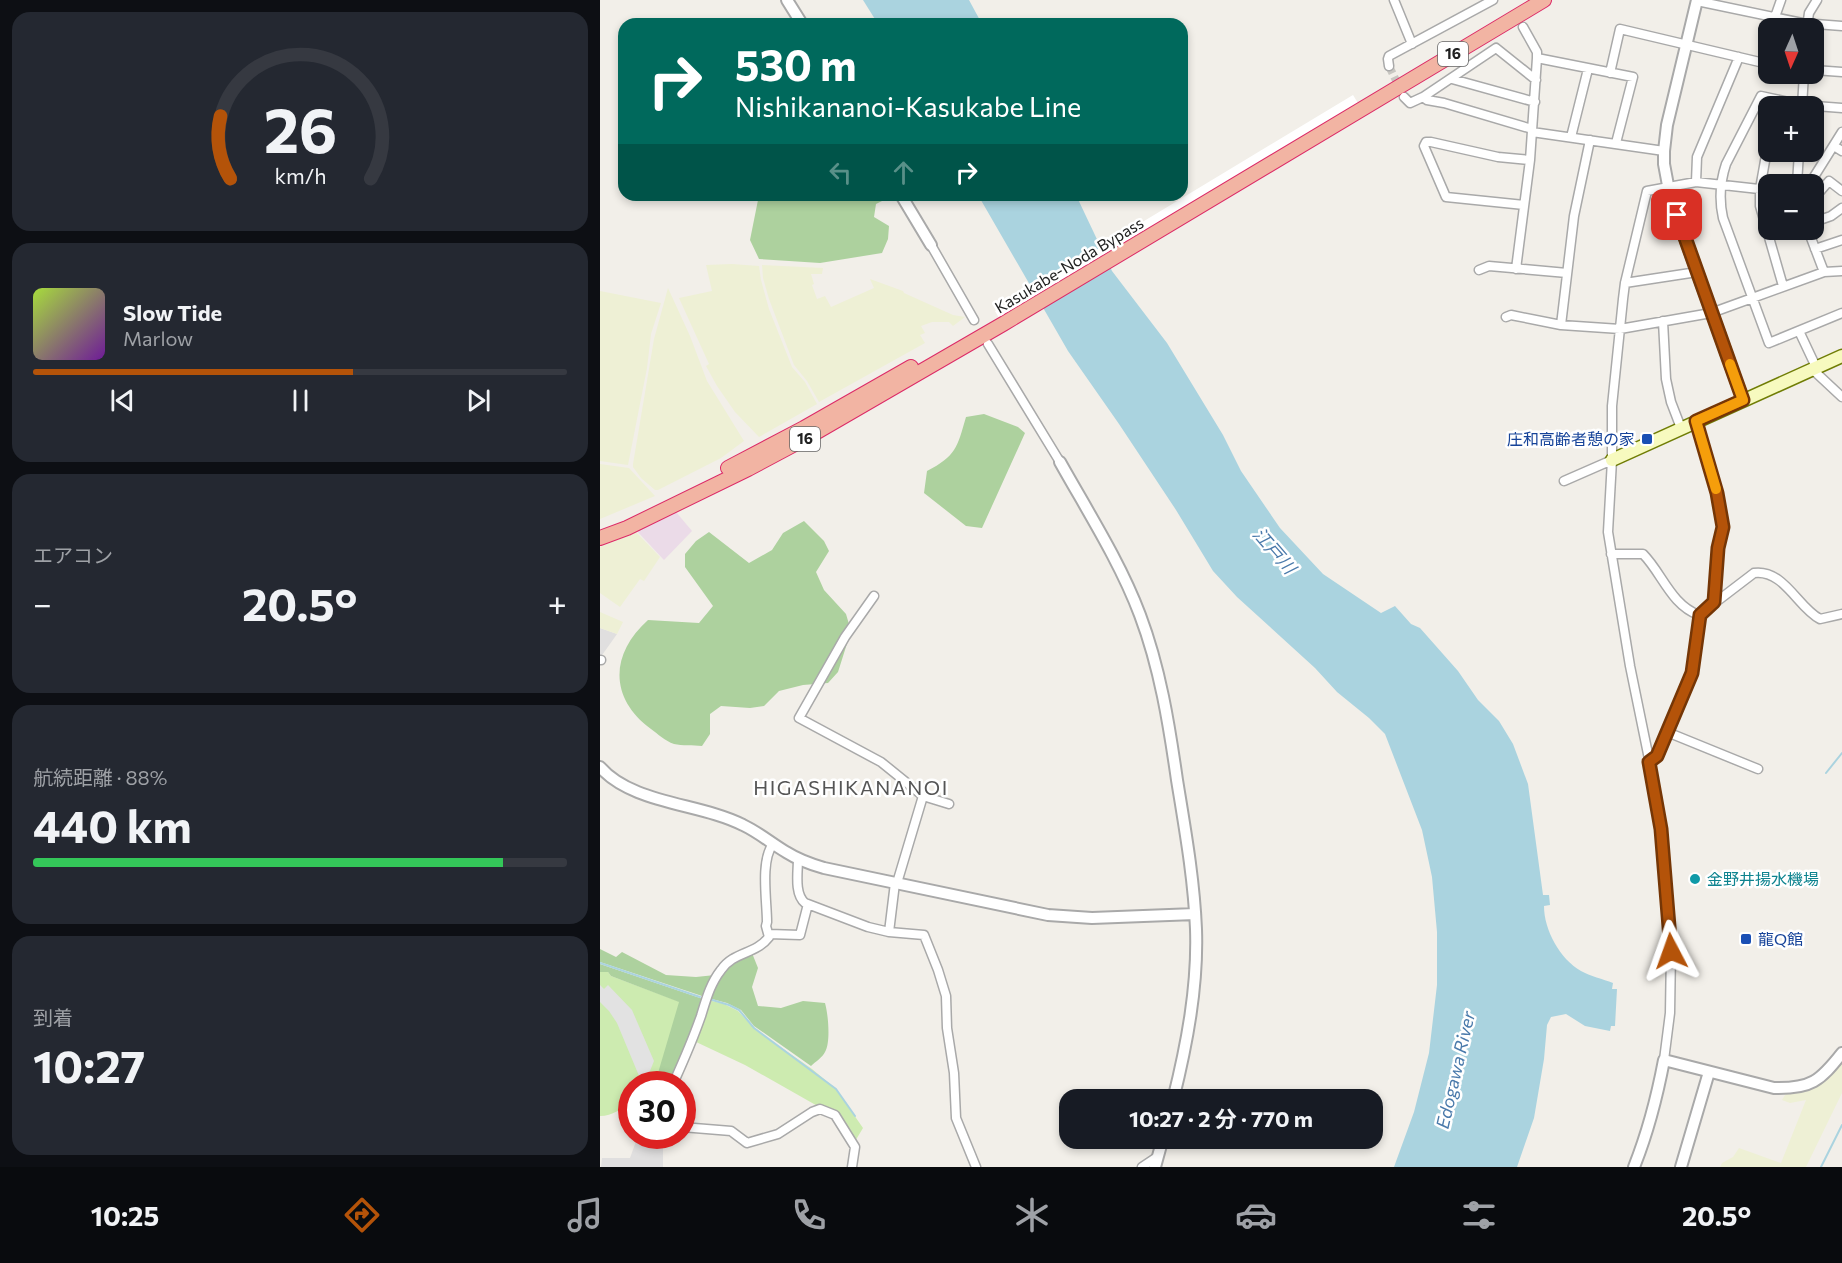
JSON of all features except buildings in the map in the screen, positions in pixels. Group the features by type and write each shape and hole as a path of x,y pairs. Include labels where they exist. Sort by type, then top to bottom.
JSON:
{"highway":[{"name":"Kasukabe-Noda Bypass","path":"600,538 627,528 808,437 1359,105 1526,0"},
{"name":"Kasukabe-Noda Bypass","path":"1359,105 1544,0"},
{"name":"Kasukabe-Noda Bypass","path":"600,529 743,461 1001,320"}],"main road":[{"path":"1612,460 1842,356"}],"street":[{"path":"787,0 798,18"},
{"path":"1394,0 1412,44"},
{"path":"1389,66 1389,56 1493,0"},
{"path":"1743,400 1668,187 1664,151 1666,125 1697,0 1729,4 1779,18"},
{"path":"1775,17 1781,0"},
{"path":"1808,18 1817,0"},
{"path":"1824,26 1842,26"},
{"path":"1516,269 1530,160 1537,58 1537,52 1523,27"},
{"path":"1610,73 1620,29 1758,62"},
{"path":"1404,97 1409,103 1423,97 1496,48 1536,80"},
{"path":"1696,182 1695,167 1700,148 1739,57"},
{"path":"1537,58 1633,77 1616,143"},
{"path":"1571,137 1588,69"},
{"path":"1824,71 1842,72"},
{"path":"1452,78 1535,102"},
{"path":"1423,97 1532,130 1664,151"},
{"path":"1758,102 1726,164 1720,198 1723,218 1769,343 1842,313"},
{"path":"1824,107 1842,108"},
{"path":"1816,174 1842,132"},
{"path":"1561,325 1574,216 1590,140"},
{"path":"1524,205 1446,197 1424,146 1426,142 1431,142 1498,157 1530,160"},
{"path":"1834,146 1842,151"},
{"path":"1824,187 1829,181 1842,192"},
{"path":"1634,1167 1647,1133 1664,1060 1670,1012 1671,943 1661,829 1632,678 1608,532 1612,406 1625,283 1647,191 1696,182 1758,188"},
{"path":"905,201 974,320"},
{"path":"1824,218 1842,208"},
{"path":"1770,240 1783,286"},
{"path":"1812,240 1824,272"},
{"path":"1815,249 1842,240"},
{"path":"1479,270 1489,266 1567,273"},
{"path":"1506,317 1511,315 1561,325 1620,328 1711,313 1824,272 1842,271"},
{"path":"1625,283 1697,272"},
{"path":"1663,321 1666,379 1671,402 1681,428"},
{"path":"1799,331 1814,368 1842,397"},
{"path":"988,344 1060,462 1109,550 1133,598 1146,633 1162,691 1191,872 1195,914 1196,954 1193,1001 1175,1089"},
{"path":"1696,421 1717,493 1723,527 1718,548 1714,602"},
{"path":"1564,481 1612,460"},
{"path":"1611,554 1643,554 1667,589 1700,615"},
{"path":"1649,762 1657,756 1692,673 1700,615 1714,602 1754,573 1760,572 1779,580 1802,602 1809,613 1820,619 1842,614"},
{"path":"874,596 845,637 799,718 881,762 923,796 949,804"},
{"path":"1667,732 1758,769"},
{"path":"600,767 626,787 672,803 728,818 744,825 798,859 824,868 1061,916 1092,918 1195,914"},
{"path":"889,932 896,883 923,796"},
{"path":"770,934 766,926 766,882 768,851 773,844"},
{"path":"798,859 798,895 801,901 851,922 889,932 924,935 946,996 956,1118 976,1167"},
{"path":"770,934 800,935 808,904"},
{"path":"679,1071 707,995 720,970 731,958 751,952 768,939 770,934"},
{"path":"1664,1060 1774,1088 1795,1088 1815,1082 1824,1076 1842,1053"},
{"path":"1682,1167 1709,1072"},
{"path":"696,1128 731,1131 747,1143 778,1134 820,1109 835,1115 855,1148 852,1167"},
{"path":"1142,1167 1156,1162"}],"shaded area":[{"path":"676,512 692,531 664,560 637,531"},
{"path":"600,628 617,634 600,658"},
{"path":"600,985 604,989 608,985 632,1010 654,1061 650,1071 637,1071 617,1023 600,1002"},
{"path":"633,1149 663,1149 663,1167 601,1167 602,1158 630,1158"}],"green space":[{"path":"758,201 882,201 876,204 874,217 889,226 888,239 882,253 820,263 759,259 750,240"},
{"path":"706,265 759,266 769,309 792,367 805,382 817,404 759,437 735,412 717,386 706,366 709,364 679,298 712,291"},
{"path":"762,265 823,268 822,274 811,274 814,284 812,285 817,299 825,296 831,307 874,288 870,279 903,291 953,315 965,317 953,326 949,322 932,322 921,326 925,333 920,335 925,343 819,402 807,381 794,365 769,299"},
{"path":"668,288 707,381 744,441 721,458 655,490 641,478 633,464 654,339"},
{"path":"600,291 661,303 651,334 647,368 628,465 600,461"},
{"path":"984,414 1018,427 1025,433 982,528 966,526 924,493 927,471 944,461 954,450 966,417"},
{"path":"600,464 629,468 655,496 600,519"},
{"path":"804,521 824,541 829,551 816,572 824,590 846,614 851,631 838,672 828,683 803,685 779,691 764,706 750,708 721,706 710,714 710,734 702,746 671,743 637,717 627,704 622,690 621,661 635,633 648,620 699,623 713,606 685,567 685,554 696,541 709,532 749,563 772,550 783,533"},
{"path":"636,532 660,557 644,581 640,579 620,607 600,593 600,547"},
{"path":"600,612 623,622 617,634 600,628"},
{"path":"600,949 616,957 622,952 666,975 696,977 715,975 702,996 600,962"},
{"path":"752,953 758,968 752,987 758,1006 781,1008 803,1001 825,1003 828,1027 827,1047 823,1056 811,1066 754,1026 741,1010 708,998 727,965"},
{"path":"600,964 703,999 675,1071 659,1071 679,1002 611,976 608,972 600,972"},
{"path":"600,972 608,972 611,976 699,1009 675,1071 618,1071 618,1110 600,1116"},
{"path":"708,1000 738,1011 756,1030 812,1069 836,1089 863,1128 854,1143 826,1106 821,1108 745,1065 694,1041"},
{"path":"1842,1059 1842,1093 1806,1167 1720,1167 1722,1163 1733,1157 1739,1148 1781,1163 1806,1100 1790,1103 1782,1100 1785,1095"}],"water":[{"path":"863,0 969,0 979,18 874,18"},
{"path":"981,201 1079,201 1112,271 1167,343 1223,435 1241,471 1280,528 1323,574 1381,613 1395,606 1411,624 1420,628 1458,671 1478,700 1499,721 1513,744 1528,784 1543,895 1549,895 1550,905 1544,906 1550,934 1560,951 1573,966 1613,983 1612,989 1617,989 1615,1026 1611,1026 1610,1031 1585,1026 1566,1014 1551,1017 1547,1025 1534,1118 1517,1167 1394,1167 1414,1112 1429,1053 1437,985 1437,932 1432,877 1422,830 1385,734 1337,692 1315,668 1237,597 1213,571 1176,510 1068,351"}],"pier":[{"path":"1353,95 1364,113 1006,330 995,311 1177,201 1188,201 1188,195"}],"waterway":[{"path":"1826,773 1842,753"},
{"path":"600,963 700,997"},
{"path":"709,999 739,1010 754,1028 836,1089 855,1116"},
{"path":"1821,1167 1842,1125"}],"tunnel":[{"path":"1389,66 1404,97"}],"slow traffic":[{"path":"1716,489 1696,421 1743,400 1730,364"}],"place":[{"name":"庄和高齢者憩の家","path":"1647,439"},
{"name":"金野井揚水機場","path":"1695,879"},
{"name":"龍Q館","path":"1746,939"}],"district":[{"name":"HIGASHIKANANOI","path":"851,788"}],"route":[{"path":"1671,951 1661,829 1649,762 1657,756 1692,673 1700,615 1714,602 1718,548 1723,527 1717,493 1696,421 1743,400 1677,215"}],"water label":[{"name":"江戸川","path":"1274,551"},
{"name":"Edogawa River","path":"1456,1070"}]}
